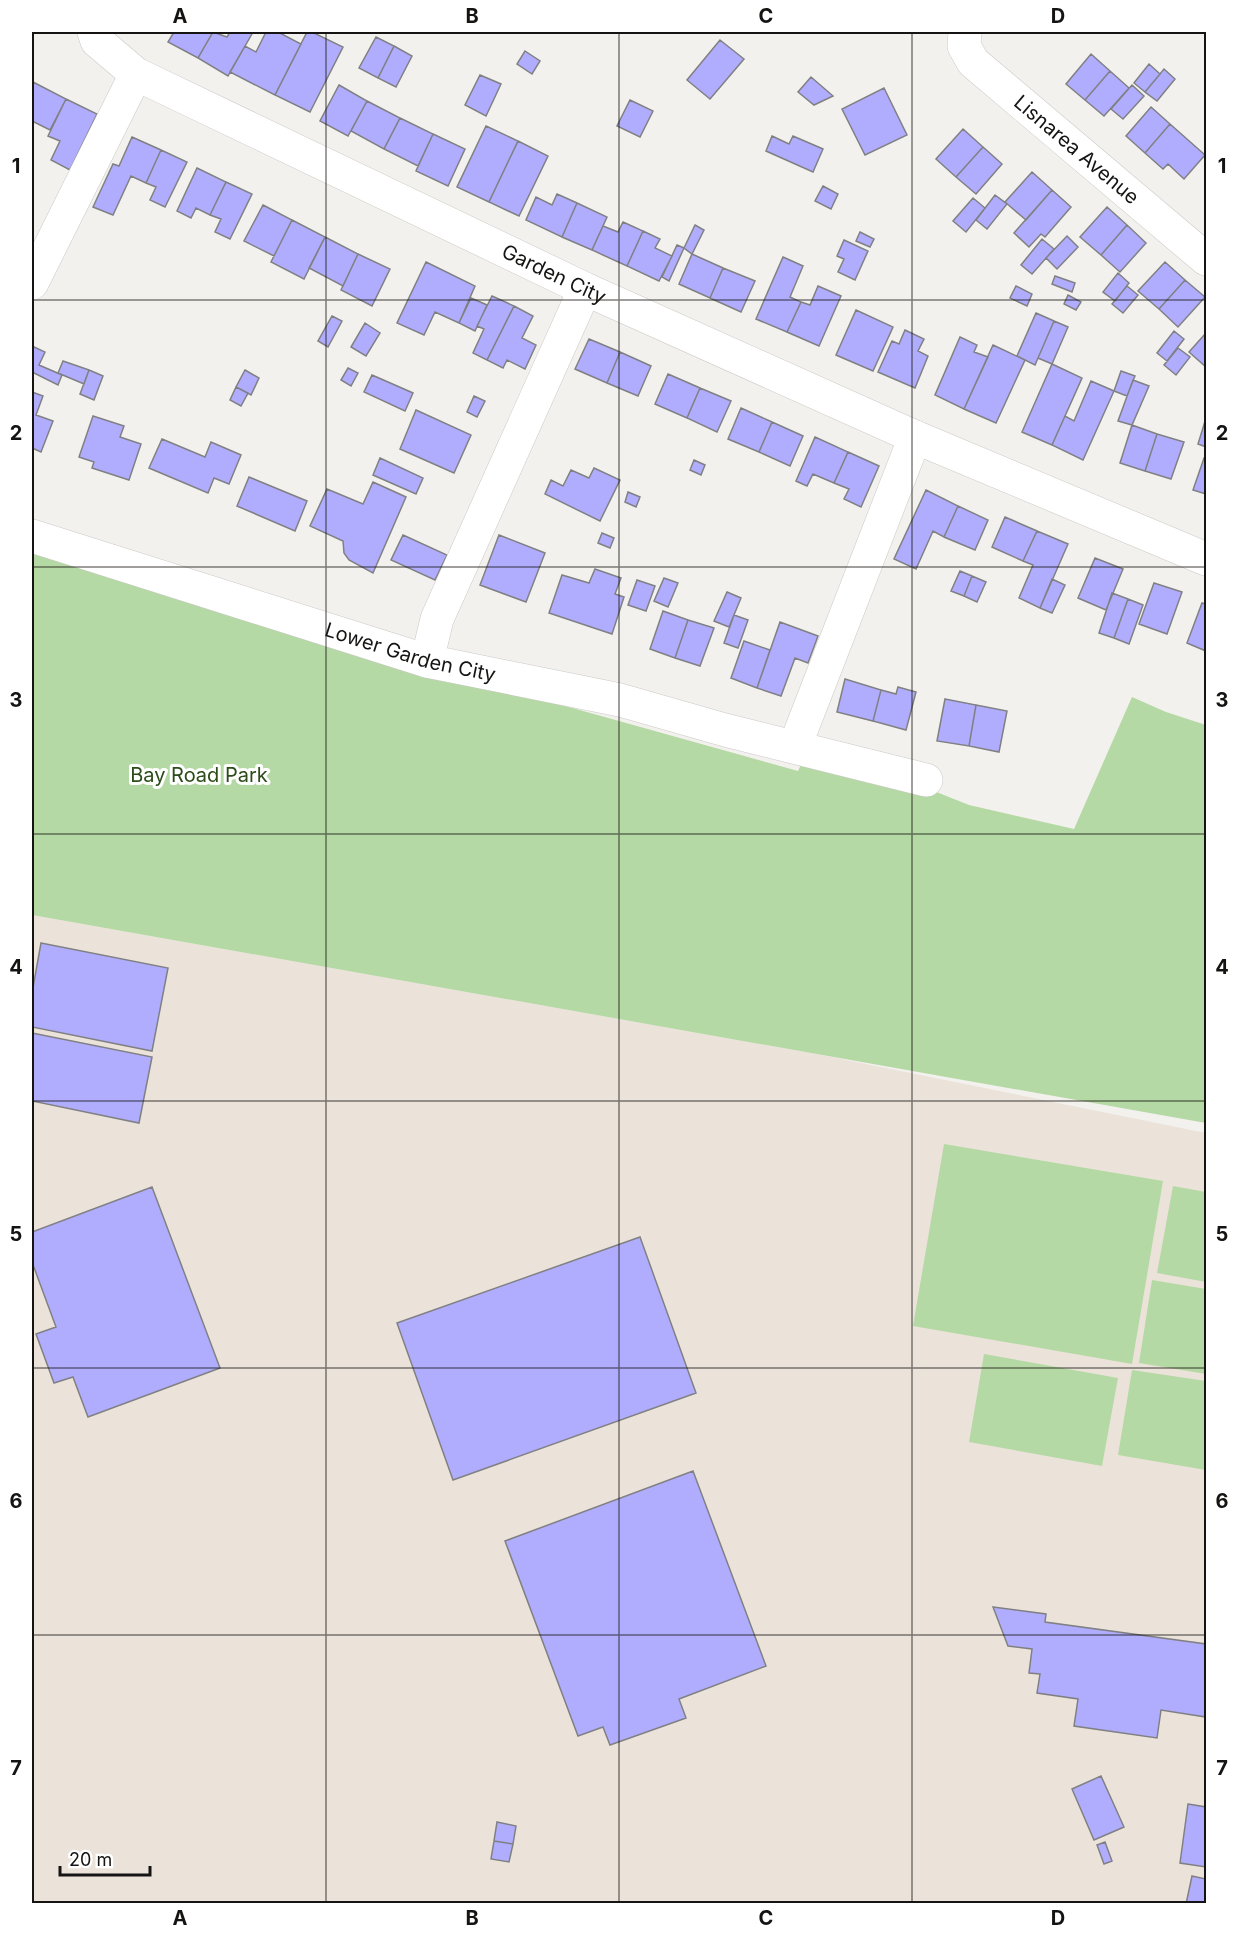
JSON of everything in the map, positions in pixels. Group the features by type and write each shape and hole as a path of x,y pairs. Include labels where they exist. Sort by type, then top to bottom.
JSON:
{"street":[{"name":"Garden City","path":"94,32 97,41 136,74 585,289 915,437 1206,559"},
{"name":"Lisnarea Avenue","path":"965,32 964,46 973,62 1206,259"},
{"path":"32,283 136,74"},
{"path":"427,660 437,619 585,289"},
{"path":"795,746 915,437"},
{"name":"Lower Garden City","path":"32,536 427,660 620,700 725,730 926,780"}],"shaded area":[{"path":"32,915 817,1054 1206,1133 1206,1903 32,1903"}],"green space":[{"name":"Bay Road Park","path":"32,551 426,667 798,771 811,742 969,805 1074,829 1132,697 1166,712 1206,725 1206,1123 32,915"},
{"path":"944,1144 1163,1181 1132,1364 913,1326"},
{"path":"1173,1186 1206,1192 1206,1282 1157,1273"},
{"path":"1152,1280 1206,1289 1206,1374 1139,1363"},
{"path":"984,1354 1118,1378 1102,1466 969,1442"},
{"path":"1132,1370 1206,1381 1206,1470 1118,1455"}],"building":[{"path":"174,32 213,32 198,58 168,42"},
{"path":"213,32 227,37 230,32 253,32 228,76 198,58"},
{"path":"266,32 278,32 301,44 275,95 230,72 245,46 256,52"},
{"path":"307,32 312,32 343,47 310,112 275,95"},
{"path":"376,37 394,46 378,78 359,68"},
{"path":"720,40 744,59 710,99 687,80"},
{"path":"394,46 412,56 396,87 378,78"},
{"path":"525,51 540,61 532,74 517,64"},
{"path":"1091,54 1110,71 1085,100 1066,84"},
{"path":"1149,64 1160,74 1145,92 1134,83"},
{"path":"1164,69 1175,79 1157,101 1145,92"},
{"path":"1110,71 1129,88 1104,116 1085,100"},
{"path":"480,75 501,84 486,116 465,105"},
{"path":"811,77 833,96 814,105 798,92"},
{"path":"33,82 66,99 50,130 32,121"},
{"path":"339,85 367,101 348,136 320,121"},
{"path":"1132,85 1144,96 1123,119 1111,109"},
{"path":"884,88 907,135 865,155 842,109"},
{"path":"66,99 97,114 70,170 51,160 60,141 48,136"},
{"path":"630,100 653,111 640,137 617,126"},
{"path":"367,101 400,118 384,149 351,131"},
{"path":"1151,107 1170,124 1145,153 1126,136"},
{"path":"400,118 433,134 418,166 384,149"},
{"path":"1170,124 1205,155 1184,179 1168,164 1163,169 1145,153"},
{"path":"486,126 518,141 489,202 457,187"},
{"path":"963,129 983,147 956,177 936,159"},
{"path":"433,134 465,149 448,186 416,171"},
{"path":"772,136 789,144 793,136 823,149 813,172 766,151"},
{"path":"132,137 161,150 146,183 131,176 113,215 93,207 113,164 119,166"},
{"path":"518,141 548,156 519,216 489,202"},
{"path":"983,147 1002,164 976,194 956,177"},
{"path":"161,150 187,162 165,207 150,200 156,187 146,183"},
{"path":"197,168 226,182 210,215 196,208 191,218 177,211"},
{"path":"1032,172 1052,190 1026,220 1005,202"},
{"path":"226,182 252,194 230,239 215,232 221,219 210,215"},
{"path":"823,186 838,194 831,209 815,201"},
{"path":"1052,190 1071,207 1045,237 1041,234 1029,247 1014,233"},
{"path":"557,194 577,203 562,237 526,220 536,197 552,205"},
{"path":"995,195 1007,204 987,229 976,220"},
{"path":"973,198 985,208 966,232 953,221"},
{"path":"577,203 607,217 592,250 562,237"},
{"path":"263,205 292,220 274,256 244,241"},
{"path":"1107,207 1127,225 1101,255 1080,237"},
{"path":"292,220 325,237 304,279 271,262"},
{"path":"623,222 643,231 627,266 592,250 603,226 618,232"},
{"path":"695,225 704,230 692,254 684,248"},
{"path":"1127,225 1146,243 1120,272 1101,255"},
{"path":"643,231 660,239 655,248 672,256 659,281 627,266"},
{"path":"860,232 874,239 870,247 856,241"},
{"path":"1067,236 1078,247 1057,269 1046,258"},
{"path":"325,237 358,254 343,286 309,268"},
{"path":"1042,239 1054,249 1032,274 1021,265"},
{"path":"844,240 868,251 855,280 838,272 844,259 837,256"},
{"path":"677,245 684,248 669,281 662,277"},
{"path":"358,254 390,269 372,306 341,290"},
{"path":"692,254 723,268 710,298 679,284"},
{"path":"783,257 803,266 790,297 801,302 787,332 756,319"},
{"path":"426,262 475,286 459,323 435,312 424,335 397,323"},
{"path":"1165,262 1185,280 1159,309 1138,291"},
{"path":"723,268 755,281 741,312 710,298"},
{"path":"1118,273 1129,283 1115,301 1103,292"},
{"path":"1055,276 1075,283 1072,292 1052,284"},
{"path":"1185,280 1205,297 1178,327 1159,309"},
{"path":"818,286 841,296 819,346 787,332 801,302 810,305"},
{"path":"1016,286 1032,294 1027,306 1010,298"},
{"path":"1127,286 1138,295 1123,313 1112,304"},
{"path":"1068,295 1081,302 1076,310 1064,304"},
{"path":"492,296 514,306 487,360 473,353 484,329 477,326"},
{"path":"471,298 487,305 475,331 459,323"},
{"path":"514,306 533,316 522,338 536,345 525,369 507,360 503,368 487,360"},
{"path":"856,310 893,327 873,371 836,355"},
{"path":"1036,313 1054,321 1035,365 1017,356"},
{"path":"332,316 342,321 328,347 318,341"},
{"path":"1054,321 1068,327 1052,364 1038,358"},
{"path":"365,323 380,333 366,356 351,347"},
{"path":"905,330 924,339 918,351 928,356 915,388 878,372 892,341 899,344"},
{"path":"1174,331 1184,339 1167,361 1157,353"},
{"path":"1206,333 1206,367 1189,352"},
{"path":"960,337 977,345 974,352 988,357 964,409 935,395"},
{"path":"589,339 620,352 607,383 575,369"},
{"path":"993,345 1025,360 996,423 964,409"},
{"path":"32,346 45,352 39,365 62,375 58,385 32,372"},
{"path":"1178,348 1190,357 1176,375 1164,365"},
{"path":"620,352 651,366 638,396 607,383"},
{"path":"63,361 89,370 84,384 58,373"},
{"path":"1052,364 1082,378 1052,445 1022,432"},
{"path":"348,368 358,373 351,386 341,380"},
{"path":"89,370 103,376 94,400 80,394"},
{"path":"245,370 259,378 251,395 236,387"},
{"path":"1121,371 1135,376 1127,396 1114,391"},
{"path":"668,374 700,388 687,418 655,404"},
{"path":"372,375 413,393 405,411 364,392"},
{"path":"1133,380 1149,386 1132,425 1118,421"},
{"path":"1091,381 1114,391 1083,460 1052,445 1065,416 1074,421"},
{"path":"236,387 248,393 241,406 230,400"},
{"path":"700,388 731,401 717,432 687,418"},
{"path":"32,392 43,396 36,415 53,421 41,452 32,448"},
{"path":"474,396 485,401 477,417 467,412"},
{"path":"741,408 772,422 759,452 728,439"},
{"path":"416,410 471,435 454,473 400,449"},
{"path":"93,416 124,426 120,437 141,444 129,480 92,468 94,462 79,457"},
{"path":"1206,418 1206,447 1198,444"},
{"path":"772,422 803,436 790,466 759,452"},
{"path":"1132,425 1157,434 1145,471 1120,463"},
{"path":"1157,434 1184,442 1171,479 1145,471"},
{"path":"815,437 848,452 834,483 813,474 807,486 796,481"},
{"path":"162,439 205,457 211,442 241,455 229,484 214,478 208,493 149,468"},
{"path":"848,452 879,466 861,507 844,499 849,489 834,483"},
{"path":"380,458 423,478 416,494 373,475"},
{"path":"1204,458 1206,459 1206,494 1193,490"},
{"path":"694,460 705,465 701,475 690,470"},
{"path":"594,468 620,480 600,521 545,494 551,480 563,486 571,470 589,478"},
{"path":"249,477 307,501 295,531 237,506"},
{"path":"373,482 406,497 373,573 349,560 344,553 343,541 310,526 327,489 363,504"},
{"path":"926,490 958,506 944,537 933,531 916,569 894,559"},
{"path":"628,492 640,497 636,507 625,502"},
{"path":"958,506 988,520 975,550 944,537"},
{"path":"1005,517 1037,531 1023,561 992,547"},
{"path":"1037,531 1068,544 1040,608 1019,598 1033,565 1023,561"},
{"path":"602,533 614,538 610,548 598,543"},
{"path":"403,535 447,555 435,580 391,560"},
{"path":"499,535 545,553 526,602 480,585"},
{"path":"1095,558 1123,569 1106,610 1078,598"},
{"path":"595,569 621,578 615,594 624,597 612,634 549,613 562,575 589,583"},
{"path":"960,571 972,576 964,596 951,591"},
{"path":"972,576 986,582 977,602 964,596"},
{"path":"664,578 678,583 668,607 654,601"},
{"path":"1052,579 1065,585 1052,613 1040,608"},
{"path":"637,580 655,586 646,611 628,605"},
{"path":"1154,583 1182,592 1167,634 1139,624"},
{"path":"727,592 741,598 729,627 714,621"},
{"path":"1112,593 1128,599 1114,638 1099,633"},
{"path":"1128,599 1143,605 1129,644 1114,638"},
{"path":"1202,603 1206,604 1206,651 1187,643"},
{"path":"663,611 688,620 675,658 650,649"},
{"path":"734,615 748,620 738,648 724,643"},
{"path":"688,620 714,628 700,666 675,658"},
{"path":"780,622 818,636 808,663 795,658 781,696 757,688"},
{"path":"744,641 770,650 757,688 731,678"},
{"path":"845,679 881,690 873,721 837,712"},
{"path":"898,687 916,692 906,730 873,721 881,690 896,694"},
{"path":"945,699 976,705 969,746 937,741"},
{"path":"976,705 1007,711 999,752 969,746"},
{"path":"41,943 168,968 152,1051 32,1027 32,993"},
{"path":"32,1033 152,1057 139,1123 32,1101"},
{"path":"152,1187 220,1368 88,1417 73,1377 54,1383 36,1334 56,1327 32,1262 32,1232"},
{"path":"640,1237 696,1393 453,1480 397,1323"},
{"path":"693,1471 766,1666 679,1699 686,1718 610,1745 603,1727 578,1736 505,1541"},
{"path":"993,1607 1046,1614 1045,1622 1206,1644 1206,1717 1161,1710 1157,1738 1074,1726 1078,1699 1037,1693 1040,1674 1029,1673 1032,1649 1008,1646"},
{"path":"1101,1776 1124,1827 1094,1840 1072,1789"},
{"path":"1188,1804 1206,1807 1206,1867 1180,1863"},
{"path":"497,1822 516,1826 513,1844 494,1841"},
{"path":"494,1841 513,1844 509,1862 491,1859"},
{"path":"1105,1842 1112,1861 1104,1864 1097,1845"},
{"path":"1192,1876 1206,1879 1206,1904 1186,1904"}]}
